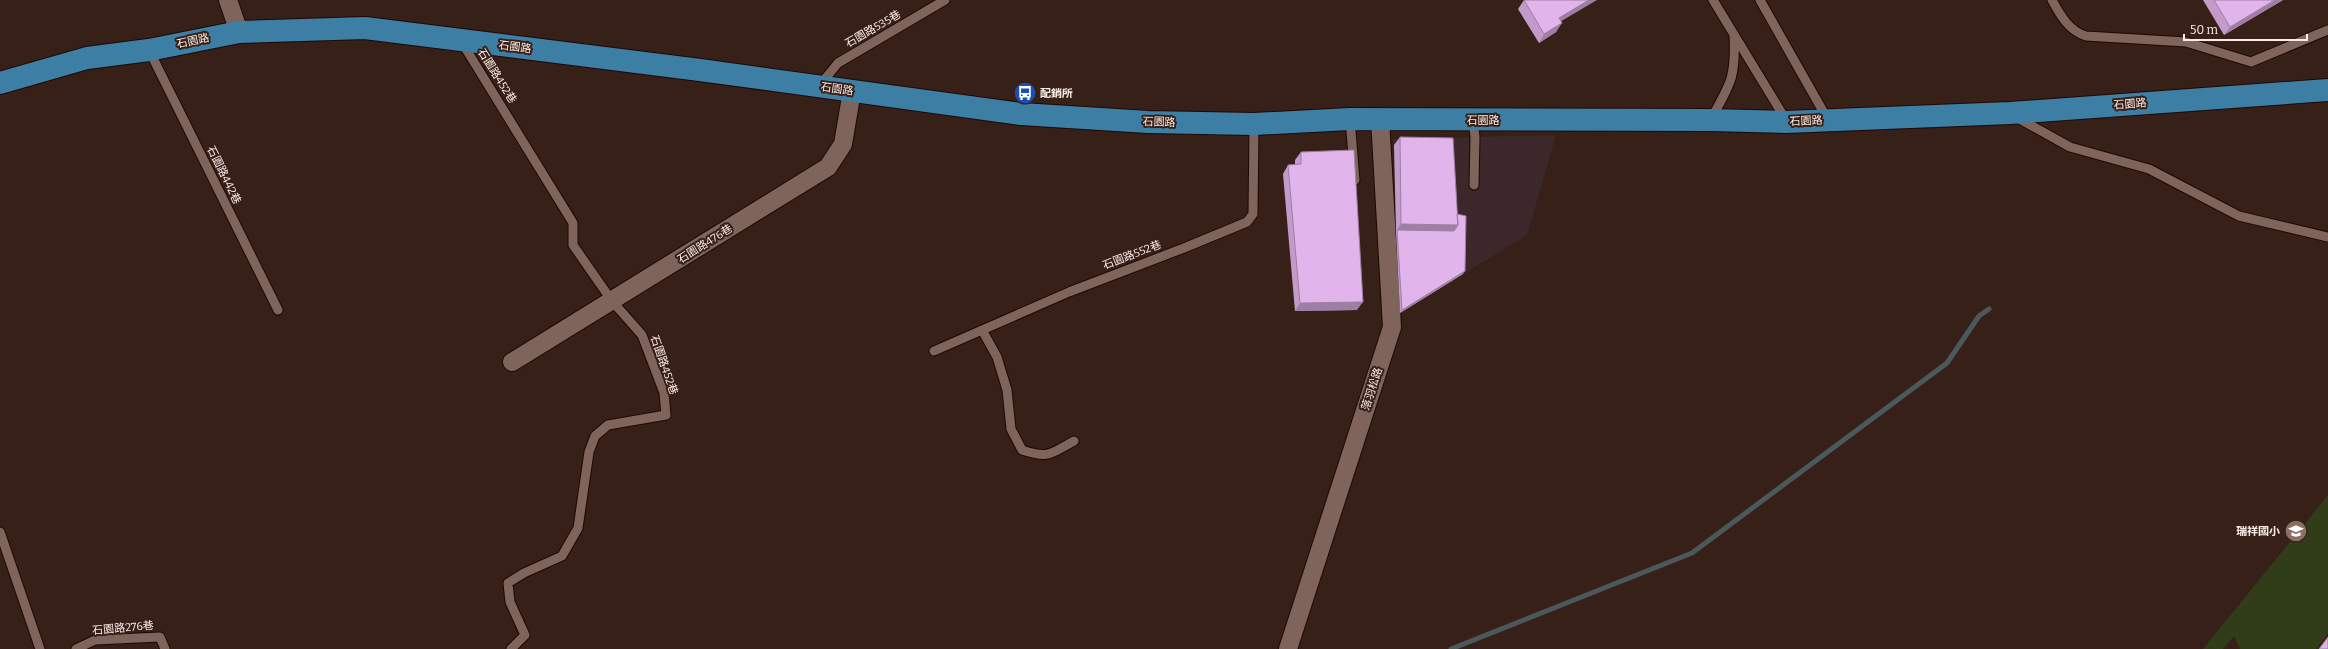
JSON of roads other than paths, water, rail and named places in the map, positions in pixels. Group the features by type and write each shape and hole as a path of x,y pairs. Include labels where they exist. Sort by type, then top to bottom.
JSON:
{"main road":[{"name":"石園路","path":"0,83 87,58 149,50 238,32 365,28 852,90 1021,114 1148,122 1254,124 1350,120 1710,120 1786,122 2010,113 2328,90"}],"street":[{"path":"228,0 238,32"},
{"name":"石園路476巷","path":"512,362 828,167 843,144 852,90"},
{"name":"落羽松路","path":"1288,649 1392,327 1380,120"}],"lane":[{"name":"石園路535巷","path":"819,86 838,63 945,0"},
{"path":"1713,0 1786,122"},
{"path":"1760,0 1828,120"},
{"path":"2052,0 2061,15 2076,33 2086,36 2186,42 2251,62 2328,30"},
{"path":"1710,120 1732,81 1735,58 1733,34"},
{"name":"石園路452巷","path":"460,40 573,223 573,245 612,301 642,336 664,394 666,414 608,424 595,436 589,452 578,528 562,556 524,573 508,583 510,602 525,635 511,649"},
{"name":"石園路442巷","path":"149,50 278,310"},
{"path":"2010,113 2070,147 2149,169 2239,216 2328,238"},
{"path":"1350,120 1354,140 1355,188"},
{"path":"1473,120 1475,137 1474,185"},
{"name":"石園路552巷","path":"934,351 1069,292 1247,222 1253,214 1254,124"},
{"path":"982,330 997,357 1007,390 1011,429 1022,450 1040,456 1048,455 1074,442"},
{"path":"0,532 40,649"},
{"name":"石園路276巷","path":"76,649 95,640 160,636 165,649"}],"waterway":[{"path":"1451,649 1692,553 1947,363 1979,316 1989,309"}],"place":[{"name":"配銷所","path":"1025,93"},
{"name":"瑞祥國小","path":"2296,531"}]}
